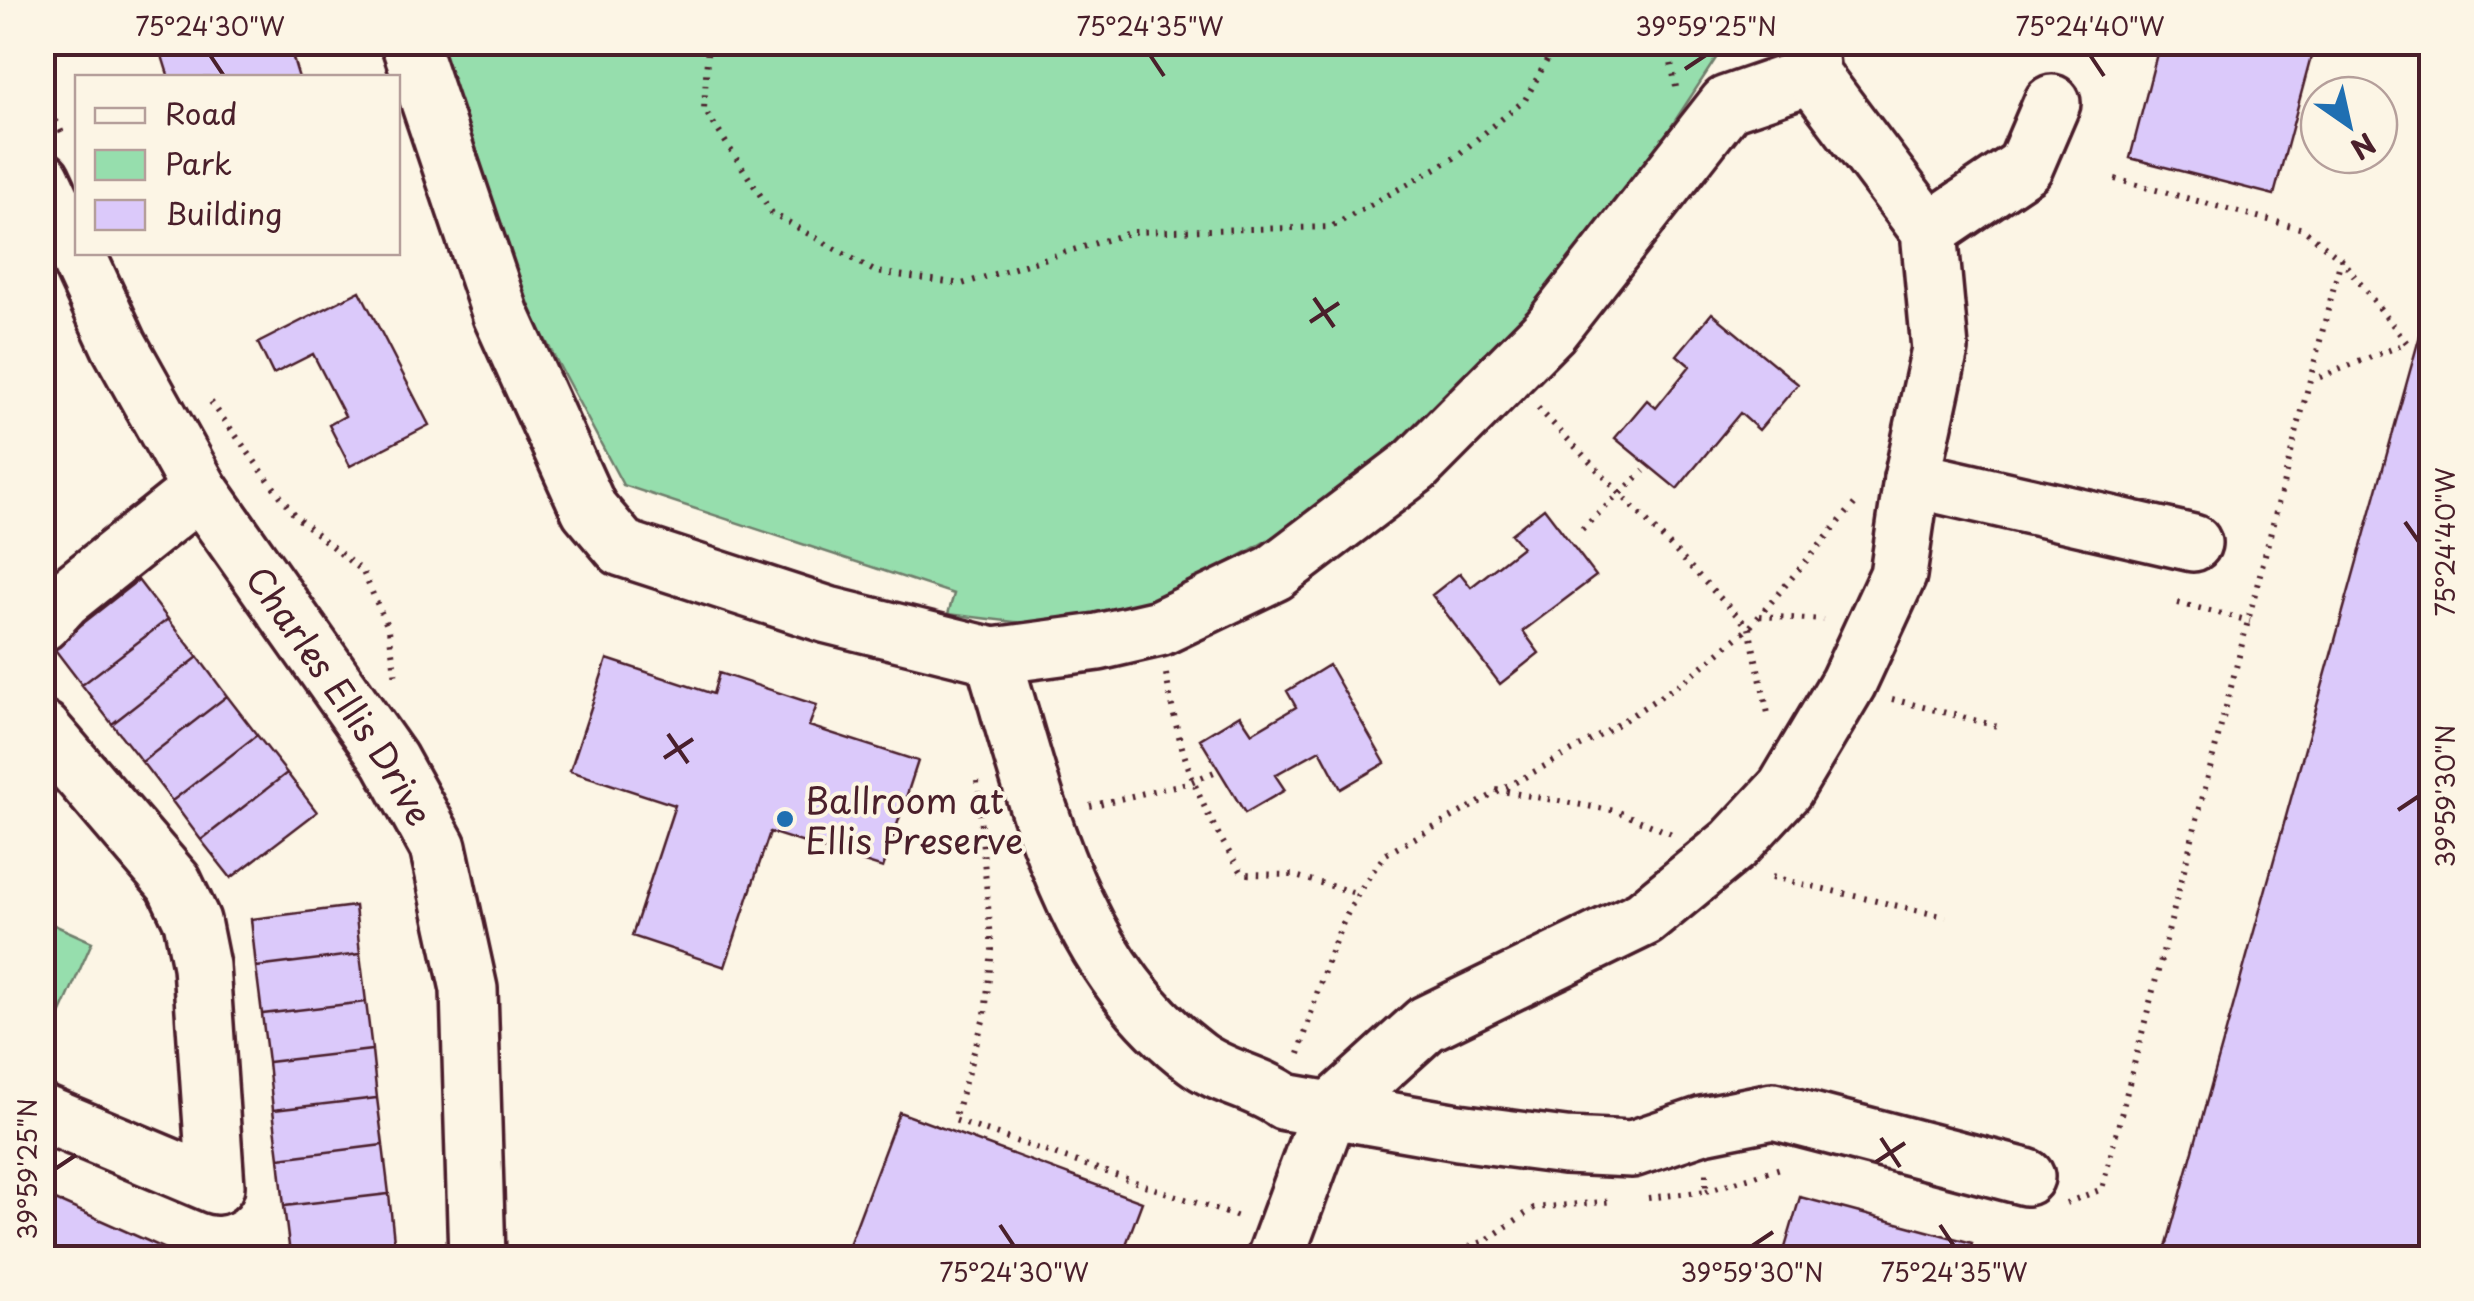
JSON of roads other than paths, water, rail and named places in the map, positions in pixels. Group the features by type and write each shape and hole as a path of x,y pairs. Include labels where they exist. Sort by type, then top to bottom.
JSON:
{"street":[{"path":"409,42 501,315 589,509 622,548 828,615 993,656 1098,642 1159,628 1274,573 1416,465 1550,330 1727,104 1810,58 1928,231 1940,350 1891,482 1898,575 1848,682 1786,789 1734,844 1644,918 1426,1024 1307,1107 1280,1246"},
{"path":"1928,231 2025,166 2052,102"},
{"name":"Charles Ellis Drive","path":"54,160 75,219"},
{"name":"Charles Ellis Drive","path":"88,255 120,345 200,490 390,760 438,847 469,989 477,1258"},
{"path":"1891,482 2193,543"},
{"path":"42,623 64,599 200,490"},
{"path":"993,656 1040,818 1064,884 1100,950 1144,1013 1199,1061 1307,1107 1565,1146 1632,1149 1704,1125 1773,1111 2026,1177"},
{"path":"42,729 174,883 192,922 200,966 216,1186 42,1113"}],"place":[{"name":"Ballroom at Ellis Preserve","path":"785,819"}]}
